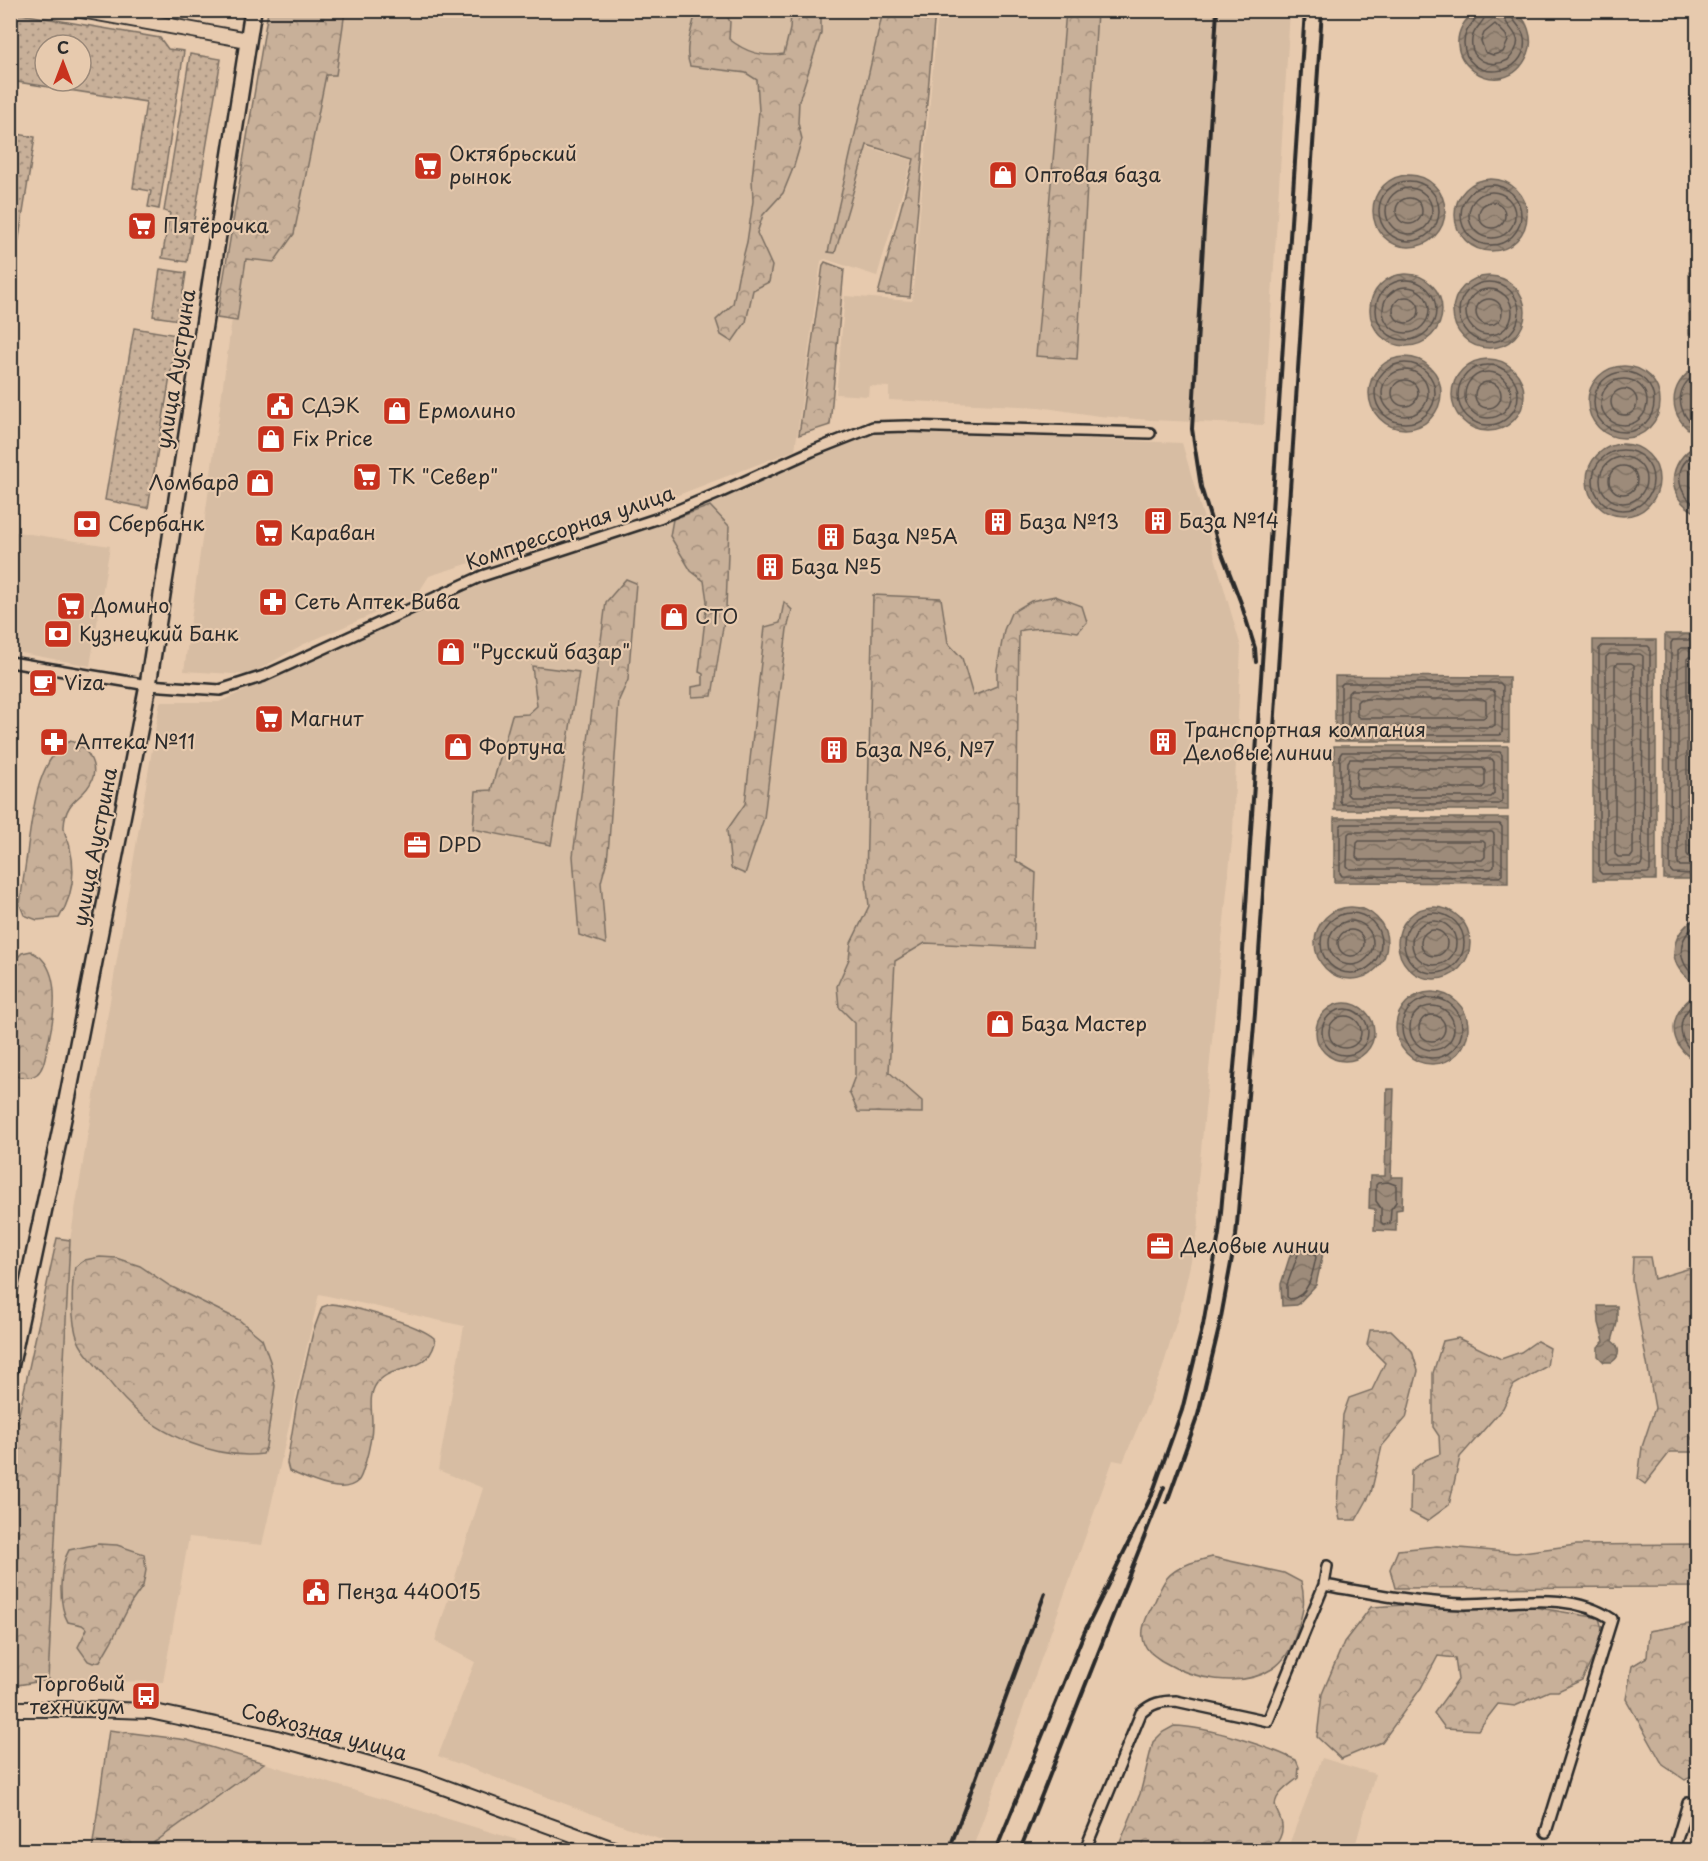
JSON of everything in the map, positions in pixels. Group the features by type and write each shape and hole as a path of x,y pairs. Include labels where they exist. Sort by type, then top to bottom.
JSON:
{"main road":[{"path":"81,10 248,40"},
{"name":"улица Аустрина","path":"10,1368 67,1100 148,685 253,10"},
{"name":"Совхозная улица","path":"10,1709 87,1708 150,1711 273,1737 419,1778 616,1851"}],"street":[{"name":"Компрессорная улица","path":"10,662 148,685 220,690 264,676 482,576 659,518 873,427 897,425 1150,433"},
{"path":"1085,1851 1141,1713 1150,1704 1176,1701 1268,1721 1324,1585 1327,1566"},
{"path":"1324,1585 1384,1596 1464,1604 1548,1600 1600,1611 1612,1619 1546,1832"},
{"path":"1674,1851 1688,1803"}],"shaded area":[{"path":"274,11 885,11 855,144 912,160 877,276 825,259 821,261 795,450 647,507 429,576 417,595 302,645 249,675 184,671"},
{"path":"938,11 1290,11 1264,425 1099,416 1039,407 889,400 889,387 869,386 868,396 836,394 845,296 912,301"},
{"path":"885,430 1182,443 1241,647 1233,831 1197,1190 1199,1225 1180,1310 1162,1370 1123,1462 1113,1460 972,1850 688,1850 438,1756 475,1662 435,1641 483,1488 438,1470 464,1326 319,1294 262,1545 189,1537 163,1682 48,1680 70,1240 160,702 219,702 496,578 603,544 694,509 827,450"},
{"path":"10,531 110,546 90,666 11,651"},
{"path":"1322,1758 1375,1774 1354,1850 1287,1850"},
{"path":"264,1763 550,1850 144,1850"}],"green space":[{"path":"268,11 345,11 336,75 326,75 294,234 274,262 246,259 237,321 217,318"},
{"path":"791,11 821,11 821,33 799,101 798,123 802,139 794,166 783,193 763,215 757,233 772,266 769,282 753,290 746,322 732,342 721,335 716,320 733,304 747,242 753,201 752,179 759,111 757,80 746,73 690,66 689,41 695,16 727,16 730,22 729,39 736,44 755,53 784,54 790,29"},
{"path":"883,11 935,11 910,297 878,294 914,159 867,145 835,253 828,252"},
{"path":"1066,11 1097,11 1077,359 1036,356"},
{"path":"10,12 160,38 168,49 184,51 159,209 148,207 151,191 133,188 146,102 88,93 93,93 93,33 33,33 33,84 11,81"},
{"path":"190,54 221,59 187,262 162,258 170,213 164,211"},
{"path":"10,133 35,137 11,288"},
{"path":"825,262 844,269 830,425 799,435 823,265"},
{"path":"160,269 186,273 179,320 153,316"},
{"path":"134,328 177,335 148,508 105,500"},
{"path":"710,506 729,526 726,608 712,696 692,697 692,687 703,685 703,674 699,672 707,601 704,581 691,571 670,536 673,519"},
{"path":"626,579 636,583 628,680 619,700 607,860 601,882 606,944 579,935 573,856 606,602"},
{"path":"873,595 941,598 948,643 962,658 973,696 997,686 997,669 1004,630 1011,613 1031,601 1055,596 1082,606 1087,622 1078,632 1048,628 1019,631 1016,861 1036,873 1033,948 925,943 895,961 889,1072 922,1101 922,1113 858,1112 849,1092 855,1076 855,1023 839,1007 837,986 849,959 851,943 869,906 866,879"},
{"path":"784,602 792,610 787,629 764,818 745,874 731,868 727,830 745,804 765,627 780,623"},
{"path":"532,666 579,672 551,845 473,829 476,791 491,790 512,715 528,714 537,706"},
{"path":"70,741 81,746 89,756 93,768 92,780 85,792 68,809 65,817 64,829 72,857 73,875 64,910 59,918 37,920 24,915 20,905 35,802 38,787 50,760"},
{"path":"31,951 41,958 48,968 52,978 54,1002 52,1027 43,1066 37,1074 24,1077 11,1074 13,1017 11,973 14,961 22,953"},
{"path":"57,1238 70,1240 48,1680 11,1686 11,1451"},
{"path":"100,1257 116,1258 140,1266 170,1286 239,1320 262,1339 270,1361 275,1386 263,1454 246,1455 209,1449 157,1426 125,1400 87,1355 80,1344 73,1314 72,1294 75,1267 85,1260"},
{"path":"1633,1257 1650,1257 1654,1279 1697,1266 1698,1380 1692,1384 1697,1396 1697,1452 1670,1452 1645,1484 1638,1479 1642,1447 1655,1408 1632,1280"},
{"path":"331,1304 369,1312 414,1327 434,1338 435,1343 425,1360 392,1373 377,1383 371,1397 371,1433 362,1473 358,1481 343,1487 324,1485 289,1471 287,1463 297,1402 313,1332 322,1307"},
{"path":"1370,1330 1391,1330 1412,1351 1418,1371 1406,1418 1382,1446 1371,1493 1356,1520 1340,1520 1337,1507 1343,1415 1349,1398 1372,1390 1385,1363 1367,1345"},
{"path":"1458,1338 1501,1359 1521,1352 1537,1341 1550,1348 1547,1366 1514,1385 1503,1408 1460,1457 1449,1505 1427,1521 1410,1512 1411,1471 1425,1460 1440,1454 1439,1436 1433,1427 1433,1373 1443,1341"},
{"path":"98,1544 117,1545 144,1554 146,1570 143,1586 131,1603 100,1661 93,1663 88,1661 78,1647 87,1629 82,1625 68,1622 61,1596 61,1586 63,1566 69,1550"},
{"path":"1697,1544 1697,1587 1395,1588 1390,1569 1398,1550 1437,1546 1516,1553 1576,1545"},
{"path":"1212,1557 1284,1573 1301,1582 1303,1607 1293,1642 1281,1662 1260,1675 1231,1680 1202,1677 1187,1673 1162,1661 1145,1645 1144,1624 1165,1581 1182,1567"},
{"path":"1515,1604 1599,1618 1604,1636 1582,1680 1515,1706 1498,1704 1478,1730 1445,1728 1434,1713 1458,1680 1455,1658 1438,1656 1421,1688 1382,1742 1341,1759 1317,1737 1322,1694 1344,1642 1371,1607 1405,1605 1461,1609"},
{"path":"1689,1624 1697,1626 1698,1774 1685,1780 1663,1765 1626,1699 1632,1666 1647,1657 1649,1631"},
{"path":"1174,1726 1236,1738 1296,1760 1299,1767 1298,1778 1281,1792 1276,1801 1282,1829 1278,1842 1272,1848 1269,1850 1117,1850 1140,1794 1153,1742 1163,1732"},
{"path":"109,1730 187,1740 264,1763 144,1850 92,1850"}],"water":[{"path":"1508,10 1518,14 1526,23 1530,36 1530,48 1517,70 1502,78 1487,77 1473,70 1463,59 1458,44 1461,28 1475,11"},
{"path":"1409,175 1423,178 1435,185 1442,197 1445,211 1442,225 1435,237 1423,244 1409,247 1395,244 1383,237 1376,225 1373,211 1376,197 1383,185 1395,178"},
{"path":"1491,179 1505,182 1517,189 1524,201 1527,215 1524,229 1517,241 1505,248 1491,251 1477,248 1465,241 1458,229 1455,215 1458,201 1465,189 1477,182"},
{"path":"1689,272 1697,272 1697,334 1689,334"},
{"path":"1406,274 1420,277 1432,284 1439,296 1442,310 1439,324 1432,336 1420,343 1406,346 1392,343 1380,336 1373,324 1370,310 1373,296 1380,284 1392,277"},
{"path":"1489,276 1503,279 1515,286 1522,298 1525,312 1522,326 1515,338 1503,345 1489,348 1475,345 1463,338 1456,326 1453,312 1456,298 1463,286 1475,279"},
{"path":"1405,357 1419,360 1431,367 1438,379 1441,393 1438,407 1431,419 1419,426 1405,429 1391,426 1379,419 1372,407 1369,393 1372,379 1379,367 1391,360"},
{"path":"1488,359 1502,362 1514,369 1521,381 1524,395 1521,409 1514,421 1502,428 1488,431 1474,428 1462,421 1455,409 1452,395 1455,381 1462,369 1474,362"},
{"path":"1624,366 1638,369 1650,376 1657,388 1660,402 1657,416 1650,428 1638,435 1624,438 1610,435 1598,428 1591,416 1588,402 1591,388 1598,376 1610,369"},
{"path":"1697,367 1697,435 1680,420 1674,401 1675,391 1680,382"},
{"path":"1623,444 1637,447 1649,454 1656,466 1659,480 1656,494 1649,506 1637,513 1623,516 1609,513 1597,506 1590,494 1587,480 1590,466 1597,454 1609,447"},
{"path":"1697,445 1697,513 1679,498 1673,479 1680,460"},
{"path":"1665,634 1697,634 1697,879 1664,879"},
{"path":"1593,640 1656,640 1656,880 1593,880"},
{"path":"1335,676 1509,677 1509,741 1335,741"},
{"path":"1334,746 1508,746 1508,810 1334,810"},
{"path":"1334,818 1508,818 1508,883 1334,882"},
{"path":"1351,907 1371,913 1381,923 1387,943 1381,963 1371,973 1351,979 1331,973 1321,963 1315,943 1321,923 1331,913"},
{"path":"1434,907 1454,913 1464,923 1470,943 1464,963 1454,973 1434,979 1414,973 1404,963 1398,943 1404,923 1414,913"},
{"path":"1697,917 1697,984 1679,969 1674,951 1680,933"},
{"path":"1432,992 1452,998 1462,1008 1468,1028 1462,1048 1452,1058 1432,1064 1412,1058 1402,1048 1396,1028 1402,1008 1412,998"},
{"path":"1697,994 1697,1062 1680,1047 1675,1038 1674,1028 1680,1010"},
{"path":"1339,1003 1351,1003 1366,1011 1374,1026 1374,1038 1366,1053 1351,1061 1339,1061 1324,1053 1316,1038 1316,1026 1324,1011"},
{"path":"1387,1089 1394,1089 1391,1177 1403,1177 1402,1209 1396,1210 1396,1231 1374,1230 1375,1209 1369,1208 1370,1176 1385,1176"},
{"path":"1294,1243 1314,1245 1323,1253 1316,1285 1297,1305 1282,1306 1281,1284"},
{"path":"1598,1306 1617,1306 1617,1323 1612,1341 1617,1346 1618,1352 1612,1362 1604,1362 1598,1356 1598,1347 1604,1341 1599,1323"}],"railway":[{"path":"1217,10 1192,429 1201,487 1218,543 1241,603 1255,648 1256,662"},
{"path":"996,1850 1084,1633 1151,1497 1182,1410 1203,1325 1219,1234 1239,1012 1305,10"},
{"path":"1167,1502 1198,1415 1219,1328 1236,1236 1255,1013 1322,10"},
{"path":"1020,1850 1164,1487"},
{"path":"949,1850 1045,1593"}],"place":[{"name":"Октябрьский рынок","path":"428,166"},
{"name":"Оптовая база","path":"1003,175"},
{"name":"Пятёрочка","path":"142,226"},
{"name":"СДЭК","path":"280,406"},
{"name":"Ермолино","path":"397,411"},
{"name":"Fix Price","path":"271,439"},
{"name":"ТК \"Север\"","path":"367,477"},
{"name":"Ломбард","path":"260,483"},
{"name":"База №14","path":"1158,521"},
{"name":"База №13","path":"998,522"},
{"name":"Сбербанк","path":"87,524"},
{"name":"Караван","path":"269,533"},
{"name":"База №5А","path":"831,537"},
{"name":"База №5","path":"770,567"},
{"name":"Сеть Аптек Вива","path":"273,602"},
{"name":"Домино","path":"71,606"},
{"name":"СТО","path":"674,617"},
{"name":"Кузнецкий Банк","path":"58,634"},
{"name":"\"Русский базар\"","path":"451,652"},
{"name":"Viza","path":"43,683"},
{"name":"Магнит","path":"269,719"},
{"name":"Аптека №11","path":"54,742"},
{"name":"Транспортная компания Деловые линии","path":"1163,742"},
{"name":"Фортуна","path":"458,747"},
{"name":"База №6, №7","path":"834,750"},
{"name":"DPD","path":"417,845"},
{"name":"База Мастер","path":"1000,1024"},
{"name":"Деловые линии","path":"1160,1246"},
{"name":"Пенза 440015","path":"316,1592"},
{"name":"Торговый техникум","path":"146,1696"}]}
